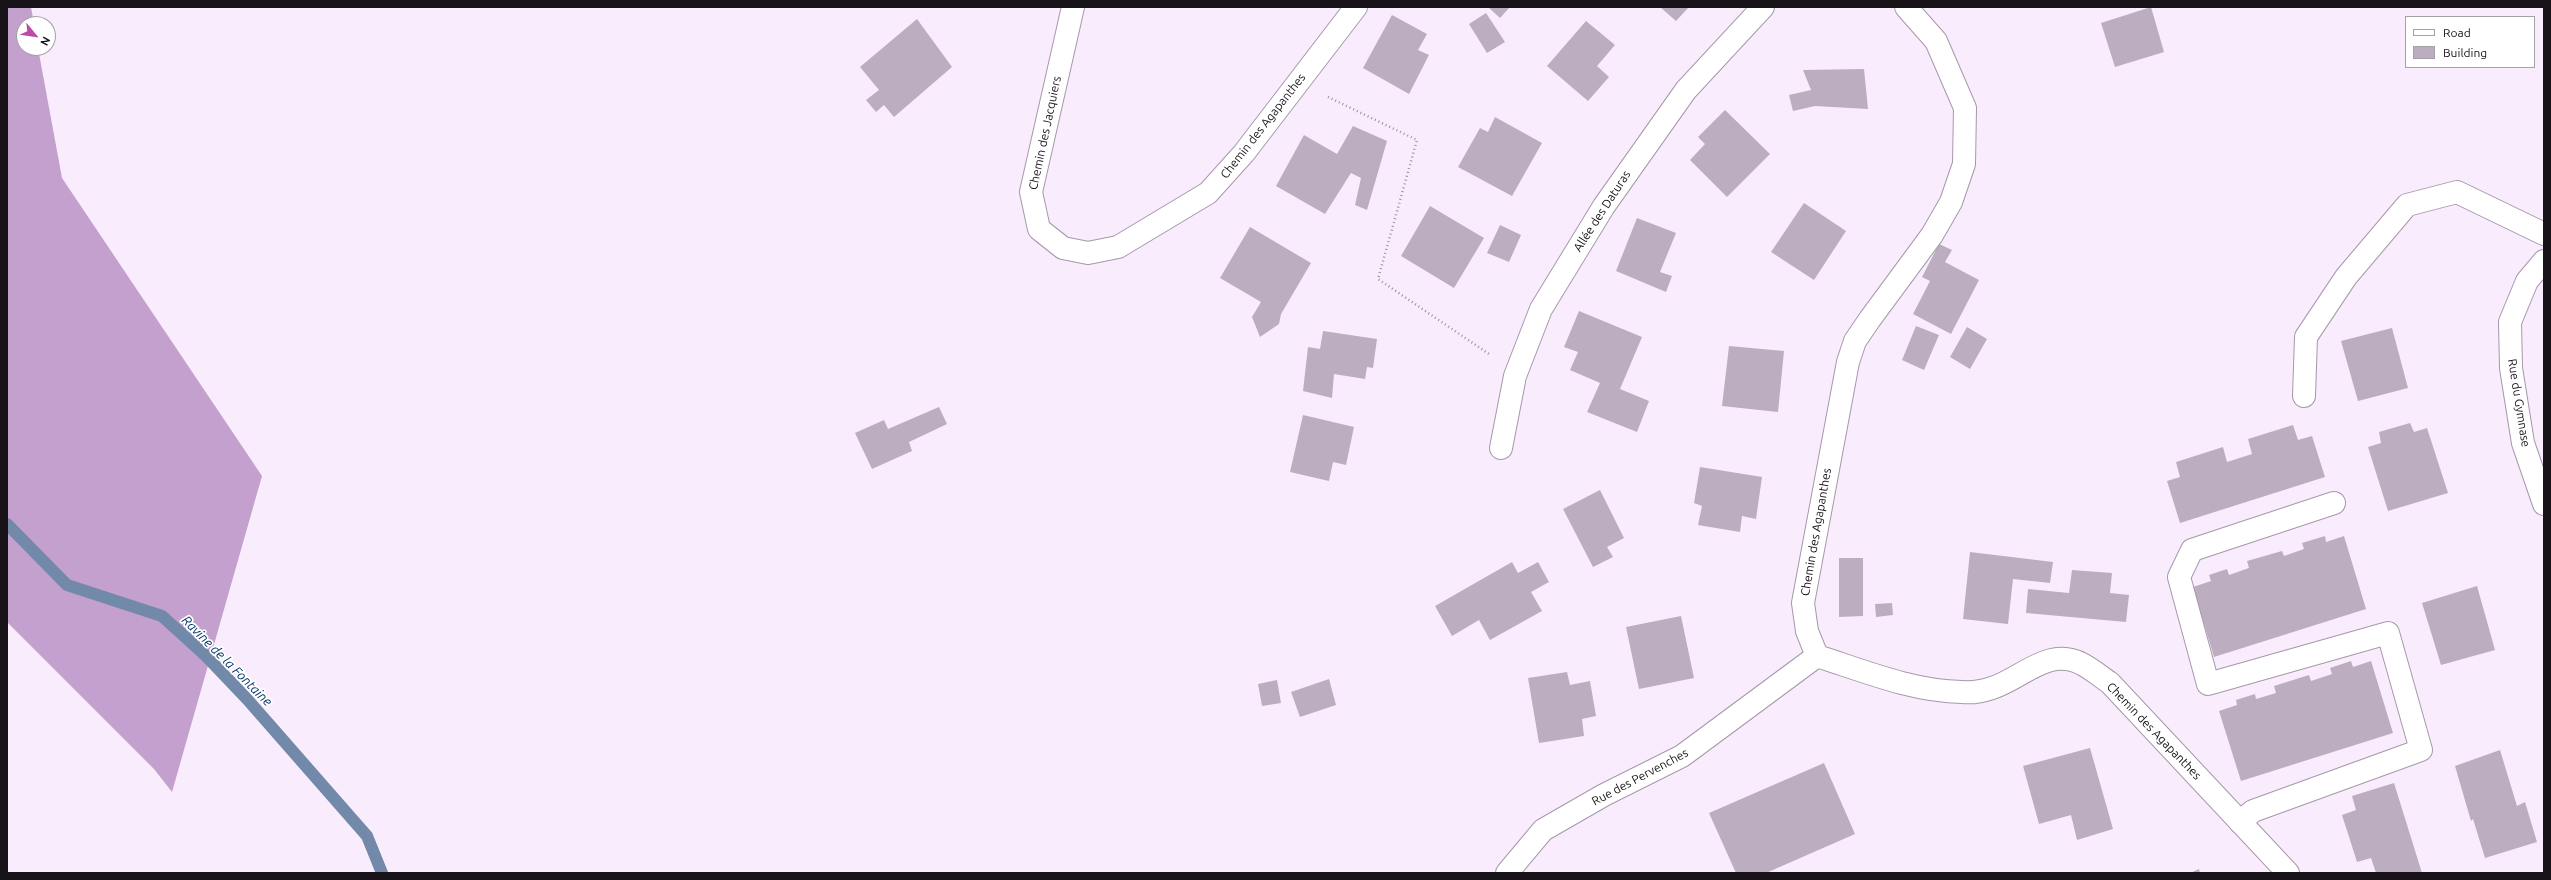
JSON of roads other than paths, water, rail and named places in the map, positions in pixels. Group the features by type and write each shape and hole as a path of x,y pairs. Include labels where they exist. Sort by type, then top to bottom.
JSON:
{"street":[{"name":"Chemin des Jacquiers","path":"1063,248 1039,229 1032,192 1073,7"},
{"name":"Chemin des Agapanthes","path":"1063,248 1088,253 1118,247 1208,193 1244,153 1356,7"},
{"name":"Allée des Daturas","path":"1501,448 1514,376 1541,309 1604,206 1686,90 1763,7"},
{"name":"Chemin des Agapanthes","path":"1906,7 1936,41 1966,108 1964,164 1951,202 1932,235 1855,341 1848,362 1803,603 1807,631 1817,656 1906,684 1935,691 1964,692 1992,688 2032,667 2057,658 2081,663 2110,684 2288,873"},
{"path":"2304,396 2306,337 2346,277 2407,205 2456,192 2544,234"},
{"name":"Rue du Gymnase","path":"2544,261 2527,281 2510,322 2510,330 2511,368 2524,443 2544,504"},
{"path":"2240,822 2253,811 2421,750 2388,633 2208,684 2179,577 2192,550 2334,503"},
{"name":"Rue des Pervenches","path":"1506,873 1543,830 1604,795 1682,756 1817,656"}],"waterway":[{"name":"Ravine de la Fontaine","path":"7,524 67,585 162,616 206,656 247,699 367,836 382,873"}]}
